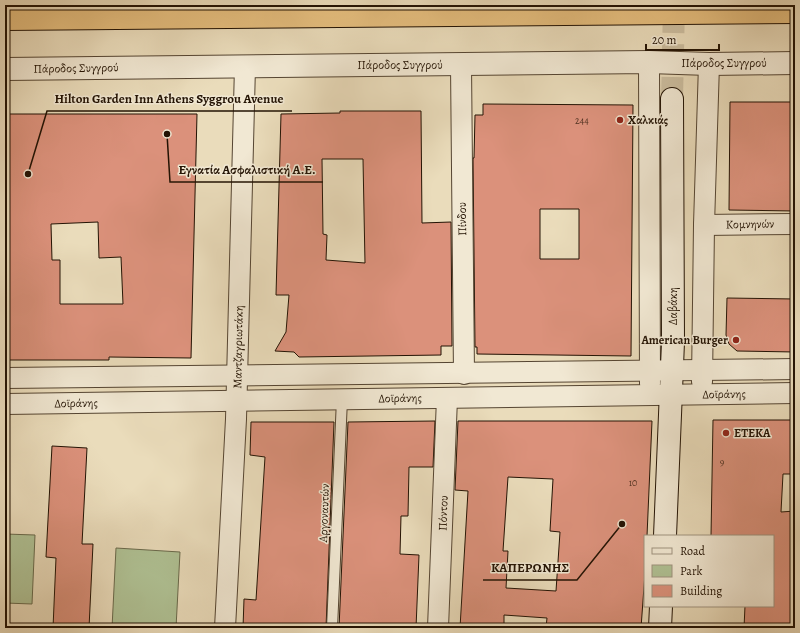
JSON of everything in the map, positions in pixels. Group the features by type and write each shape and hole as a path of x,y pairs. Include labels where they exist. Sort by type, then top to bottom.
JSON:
{"highway":[{"path":"5,19 795,12"}],"street":[{"name":"Πάροδος Συγγρού","path":"5,69 649,62 708,64 795,63"},
{"name":"Δαβάκη","path":"649,62 649,372 661,395 665,535"},
{"path":"702,394 708,64"},
{"name":"Πίνδου","path":"461,65 464,374"},
{"name":"Μαντζαγριωτάκη","path":"225,628 237,401 245,66"},
{"name":"Δαβάκη","path":"661,395 672,371 672,99"},
{"name":"Κομνηνών","path":"704,225 795,224"},
{"name":"Δοϊράνης","path":"5,378 649,372 795,369"},
{"name":"Δοϊράνης","path":"5,404 795,393"},
{"name":"Πόντου","path":"438,628 447,398"},
{"path":"660,628 661,607"}],"lane":[{"name":"Αργοναυτών","path":"332,628 342,399"}],"green space":[{"path":"5,534 35,535 32,604 5,603"},
{"path":"116,548 180,552 176,628 112,628"}],"building":[{"path":"730,102 795,102 795,211 729,210"},
{"path":"483,104 633,105 631,356 477,354 477,347 475,347 473,158 475,115 483,115","holes":["540,209 579,209 579,259 540,259"]},
{"path":"340,111 421,111 422,223 451,222 452,346 441,346 441,355 299,357 294,352 275,351 286,332 289,295 276,295 281,114 340,113","holes":["322,159 363,159 365,263 326,260 327,235 323,234"]},
{"path":"5,114 197,114 191,358 109,357 109,360 5,360","holes":["98,222 99,258 121,257 123,304 60,304 60,260 52,260 51,224"]},
{"path":"727,298 795,299 795,352 737,351 729,344 726,335"},
{"path":"713,420 795,420 795,474 783,474 781,512 795,511 795,628 744,628 745,607 774,607 774,535 711,535"},
{"path":"435,421 433,467 409,467 408,516 401,516 400,554 419,555 416,628 339,628 348,422"},
{"path":"458,421 652,421 647,535 644,535 644,587 641,628 546,628 547,618 504,615 504,628 460,628 468,491 455,490","holes":["508,477 553,479 550,531 560,532 556,591 506,588 508,551 503,551"]},
{"path":"251,422 334,422 326,628 243,628 244,599 256,600 265,457 250,455"},
{"path":"52,446 87,448 82,544 93,544 89,628 53,628 56,558 46,557"}],"tunnel":[{"path":"672,99 674,5"}],"place":[{"name":"Χαλκιάς","path":"620,120"},
{"name":"Εγνατία Ασφαλιστική Α.Ε.","path":"167,134"},
{"name":"Hilton Garden Inn Athens Syggrou Avenue","path":"28,174"},
{"name":"American Burger","path":"736,340"},
{"name":"ΕΤΕΚΑ","path":"726,433"},
{"name":"ΚΑΠΕΡΩΝΗΣ","path":"622,524"}]}
